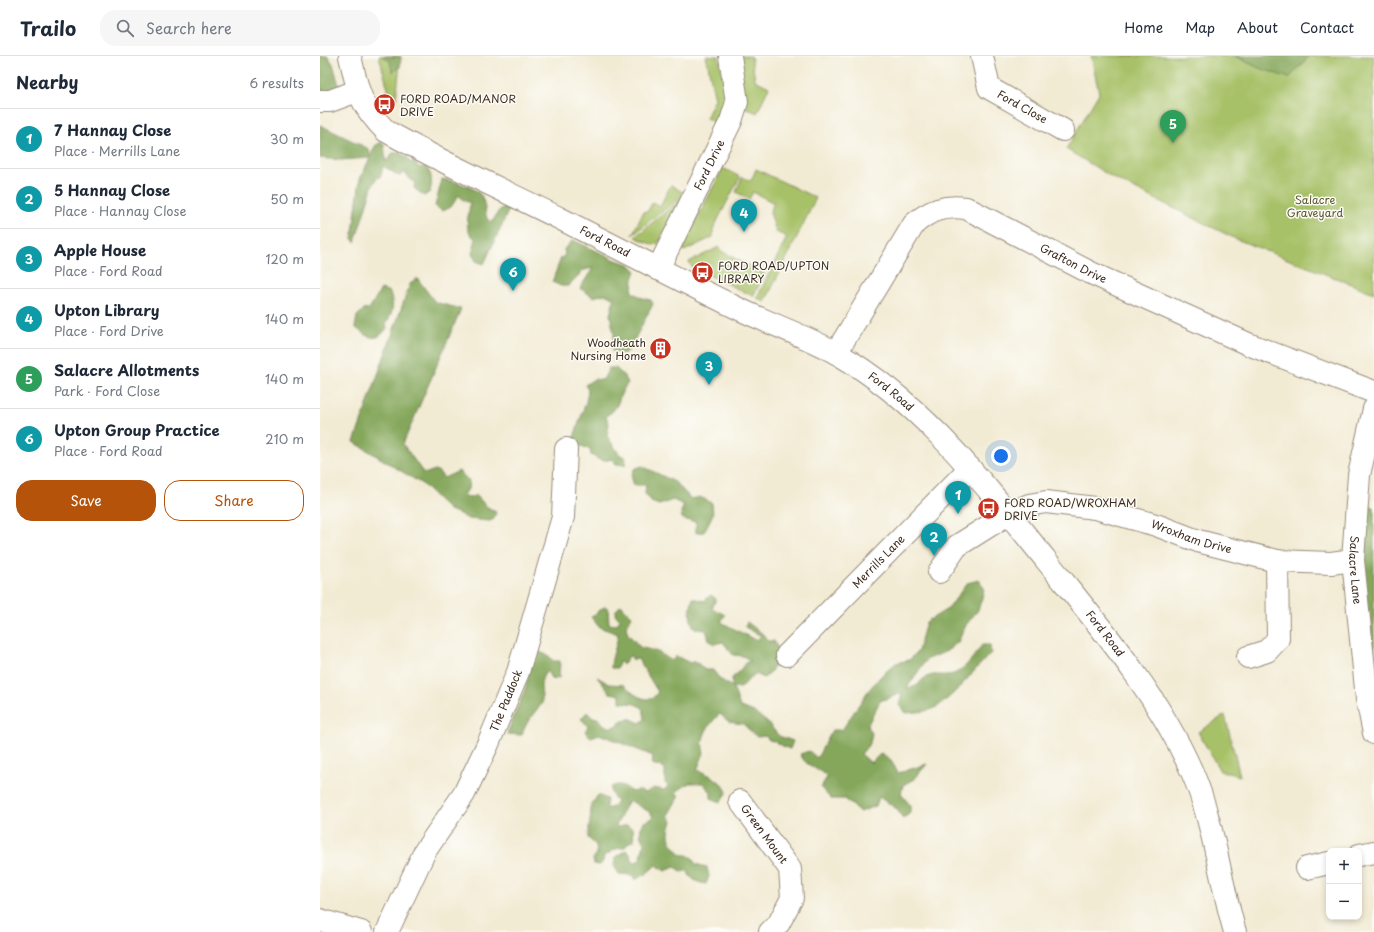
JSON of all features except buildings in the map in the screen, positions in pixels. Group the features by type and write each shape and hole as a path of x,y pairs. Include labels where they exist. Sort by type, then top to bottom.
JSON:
{"street":[{"name":"Ford Road","path":"350,56 357,91 366,108 386,130 740,310 836,353 869,374 903,400 936,430 970,468 1121,652 1160,711 1192,773 1203,805 1235,932"},
{"name":"Ford Drive","path":"658,269 731,121 737,102 730,56"},
{"name":"Ford Close","path":"982,56 989,88 1063,130"},
{"path":"320,101 330,101 357,91"},
{"name":"Grafton Drive","path":"836,353 914,224 938,208 952,206 966,208 1091,273 1248,344 1374,392"},
{"name":"Salacre Lane","path":"1374,408 1367,475 1353,560 1367,699 1374,733"},
{"name":"The Paddock","path":"387,932 425,851 464,794 488,744 518,672 563,517 566,449"},
{"name":"Merrills Lane","path":"787,655 970,468"},
{"name":"Wroxham Drive","path":"939,572 957,546 1008,514 1029,504 1046,502 1095,508 1156,525 1198,541 1277,561 1331,563 1353,560"},
{"path":"1248,657 1267,651 1278,639 1277,561"},
{"name":"Green Mount","path":"740,801 790,869 792,898 779,923 770,932"},
{"path":"1362,854 1374,852"},
{"path":"1307,868 1326,864"},
{"path":"320,920 361,932"}],"green space":[{"path":"320,56 328,56 333,64 340,89 320,94"},
{"path":"379,56 401,56 396,99 391,100"},
{"path":"382,56 401,58 400,67 392,72 390,61"},
{"path":"706,56 719,56 726,98 726,109 718,124 706,118 715,99"},
{"path":"737,56 751,56 755,80 769,87 757,113 744,107"},
{"name":"Salacre Graveyard","path":"1091,56 1235,56 1259,68 1301,66 1309,56 1374,56 1374,293 1236,239 1115,179 1066,149 1099,93"},
{"path":"1235,56 1309,56 1289,78 1259,68"},
{"path":"320,125 369,149 370,157 375,146 381,142 384,144 386,162 393,153 400,153 408,158 410,163 413,161 420,168 425,166 431,175 430,192 424,196 414,188 415,181 410,180 405,172 399,176 383,166 381,176 376,179 372,187 355,242 352,239 360,179 370,158 340,160 320,158"},
{"path":"723,168 740,177 713,229 713,237 684,251 683,246"},
{"path":"756,169 816,198 765,302 757,298 787,237 776,232 770,212 774,203 753,192 749,199 736,192 742,177 751,181"},
{"path":"442,179 470,187 480,193 484,202 487,219 492,222 500,210 510,207 484,264 476,261 472,254 476,239 469,232 467,223 470,203 463,200 459,195 451,207 443,211 435,206"},
{"path":"671,185 684,193 683,195 632,235 644,211 647,212 653,202 660,206"},
{"path":"682,198 658,244 653,245 635,237"},
{"path":"573,240 616,260 629,264 636,271 633,279 632,292 642,298 651,300 653,304 629,350 623,354 612,351 614,334 610,315 614,299 605,294 593,297 580,288 593,268 584,270 568,286 561,286 552,282 561,258 565,255 564,249"},
{"path":"719,247 721,251 765,274 753,296 692,267 689,262"},
{"path":"417,278 435,302 461,309 403,444 424,474 435,470 444,478 459,471 469,481 468,489 464,495 470,498 476,495 486,506 496,512 494,519 490,521 468,519 449,510 422,484 354,442 410,284"},
{"path":"381,289 390,292 393,304 392,312 386,323 387,328 383,333 375,337 367,336 355,327 357,316 364,309 369,309"},
{"path":"609,368 616,368 625,377 628,383 624,388 617,405 611,413 606,416 609,424 607,436 619,454 626,458 625,465 616,464 612,459 599,459 591,455 590,449 572,443 586,402 588,390 585,385 594,379 603,380"},
{"path":"642,466 675,482 691,499 700,497 712,503 713,514 704,532 696,533 696,522 682,519 681,512 684,505 673,500 659,505 651,502 645,494 646,485 634,485 631,476 634,469"},
{"path":"1367,506 1374,507 1374,699 1358,566"},
{"path":"979,580 984,588 978,610 966,625 958,642 947,651 926,660 907,688 918,685 930,676 948,675 959,671 968,664 982,645 990,645 991,653 958,689 937,707 926,711 906,713 899,705 902,693 880,701 867,726 872,733 870,743 861,754 871,763 881,753 890,759 898,773 927,764 914,779 903,785 901,794 910,805 910,813 903,819 897,809 879,797 876,806 860,812 845,799 831,799 821,788 827,777 824,773 809,765 800,754 809,751 817,758 832,730 842,730 868,691 881,676 896,663 909,660 918,651 926,622 949,608 967,583"},
{"path":"711,595 716,599 712,608 725,615 721,622 757,641 761,636 745,627 747,622 763,634 768,641 774,641 782,656 769,673 764,678 756,674 741,688 733,687 740,707 754,712 768,723 779,736 793,741 790,749 784,747 769,740 766,736 757,737 743,724 729,722 720,714 706,731 703,742 704,753 697,770 710,775 722,784 727,792 720,802 711,798 711,792 702,783 689,783 676,792 679,796 668,815 672,821 669,832 670,840 682,855 687,855 694,859 695,864 707,867 709,876 706,884 694,880 687,870 682,872 674,866 665,871 656,865 646,874 635,880 632,875 619,874 614,866 615,858 626,850 631,855 632,861 637,862 641,857 644,843 640,831 641,826 642,823 653,818 651,813 629,800 616,826 627,825 633,829 634,841 629,842 625,847 616,849 604,856 600,865 594,864 593,859 597,854 596,845 588,838 591,815 590,807 598,795 607,799 606,808 611,808 617,802 611,793 611,787 617,785 624,786 632,792 638,790 645,793 654,788 664,790 668,786 665,783 665,768 652,764 653,756 599,734 591,737 585,732 588,726 581,719 587,712 593,718 598,718 608,727 612,727 627,719 640,723 645,719 643,708 635,704 620,702 620,695 610,693 597,677 609,684 624,685 633,693 648,699 652,699 658,692 638,659 633,660 630,655 623,665 620,661 617,668 611,668 618,634 599,627 591,617 604,607 608,608 609,624 616,625 620,620 615,614 616,610 621,605 632,616 626,628 628,634 640,647 658,652 672,661 676,656 690,663 695,661 705,670 713,670 720,679 732,687 732,678 738,673 746,662 751,661 743,656 733,655 723,642 714,644 709,640 706,630 695,629 690,618 693,598 704,601"},
{"path":"535,650 549,656 553,661 560,661 559,678 552,680 547,671 541,683 542,704 530,718 522,735 507,734 525,689"},
{"path":"1225,715 1240,776 1220,771 1198,732"}],"place":[{"name":"FORD ROAD/MANOR DRIVE","path":"385,105"},
{"name":"Salacre Allotments","path":"1173,143"},
{"name":"Upton Library","path":"744,232"},
{"name":"FORD ROAD/UPTON LIBRARY","path":"702,272"},
{"name":"Upton Group Practice","path":"513,291"},
{"name":"Woodheath Nursing Home","path":"661,349"},
{"name":"Apple House","path":"709,385"},
{"name":"FORD ROAD/WROXHAM DRIVE","path":"988,509"},
{"name":"7 Hannay Close","path":"958,514"},
{"name":"5 Hannay Close","path":"934,556"}]}
